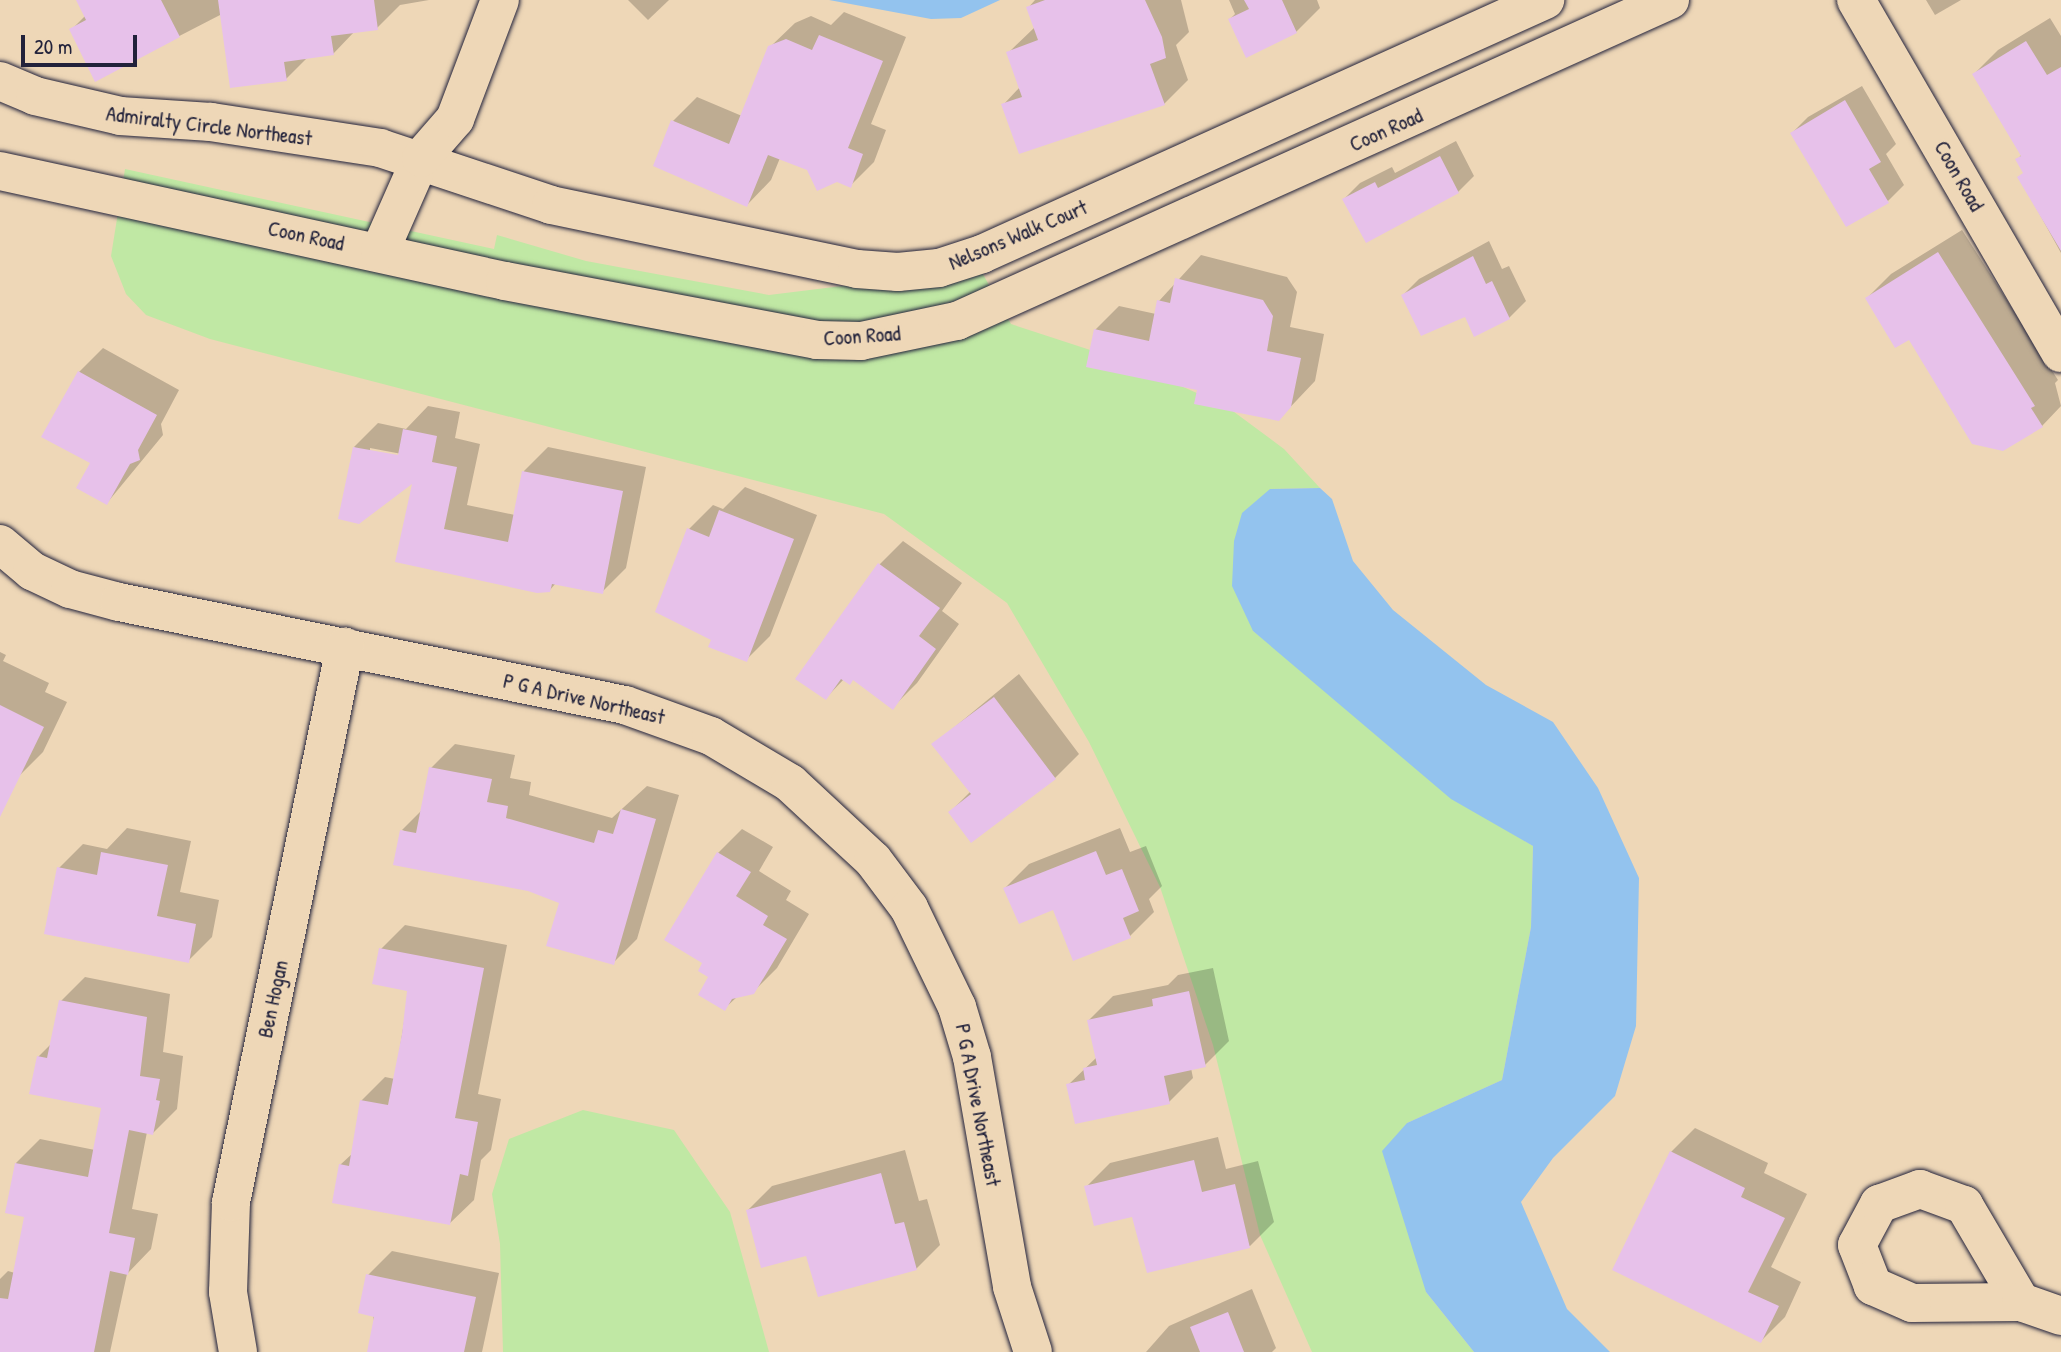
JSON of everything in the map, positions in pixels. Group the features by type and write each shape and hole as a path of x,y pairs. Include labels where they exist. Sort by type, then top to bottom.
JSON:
{"street":[{"path":"380,251 421,158 455,118 500,0"},
{"name":"Nelsons Walk Court","path":"421,158 551,205 857,268 898,272 939,268 982,254 1545,0"},
{"name":"Coon Road","path":"0,171 380,251 505,281 817,340 861,341 912,333 957,321 1152,236 1670,0"},
{"name":"Coon Road","path":"1856,0 2061,353"},
{"name":"Admiralty Circle Northeast","path":"0,81 35,96 86,110 211,122 421,158"},
{"name":"P G A Drive Northeast","path":"0,544 32,571 70,589 625,705 669,718 711,736 790,783 864,851 909,908 957,1007 972,1057 1012,1287 1032,1352"},
{"name":"Ben Hogan","path":"238,1352 228,1292 232,1202 345,647"},
{"path":"2021,1302 2061,1316"}],"green space":[{"path":"125,169 494,249 497,235 586,261 769,295 980,269 1011,324 1127,362 1226,406 1284,449 1320,488 1270,489 1253,631 1495,823 1533,846 1531,927 1502,1080 1407,1123 1426,1292 1474,1352 1312,1352 1260,1235 1213,1045 1160,887 1089,742 1007,603 884,514 210,339 146,315 126,294 111,256"},
{"path":"583,1110 674,1130 730,1212 769,1352 503,1352 500,1244 492,1194 509,1139"}],"water":[{"path":"829,0 1000,0 961,18 931,19"},
{"path":"1320,488 1332,499 1353,561 1393,610 1486,685 1553,722 1598,788 1639,878 1636,1026 1615,1096 1553,1158 1521,1202 1567,1309 1610,1352 1474,1352 1426,1292 1382,1151 1407,1123 1502,1080 1531,927 1533,846 1451,799 1253,631 1232,586 1234,541 1242,513 1270,489"}],"building":[{"path":"76,0 161,0 180,37 95,82 69,29 86,20"},
{"path":"218,0 374,0 378,30 331,36 334,55 284,62 287,81 230,88"},
{"path":"1045,0 1145,0 1162,37 1166,58 1150,64 1165,105 1019,154 1001,104 1022,97 1006,52 1038,40 1026,7"},
{"path":"1244,0 1282,0 1297,33 1246,58 1228,19 1249,9"},
{"path":"819,35 883,61 848,148 863,154 851,188 837,182 817,191 807,170 768,155 747,207 653,166 671,120 729,144 768,46 786,39 812,50"},
{"path":"2026,41 2047,75 2061,67 2061,251 2017,177 2023,173 2015,159 2021,156 1972,74"},
{"path":"1845,100 1881,162 1869,169 1889,203 1846,227 1790,133"},
{"path":"1440,156 1459,193 1366,243 1342,199 1375,182 1378,188"},
{"path":"1938,252 2035,406 2031,408 2043,427 2003,451 1972,444 1909,340 1895,348 1865,298"},
{"path":"1473,256 1486,284 1492,281 1510,319 1474,337 1465,317 1421,336 1401,295"},
{"path":"1175,278 1263,300 1273,316 1267,351 1301,358 1291,407 1279,421 1194,404 1197,390 1086,367 1094,329 1149,341 1157,300 1170,303"},
{"path":"78,371 157,415 138,450 140,460 130,464 107,505 76,488 90,463 41,437"},
{"path":"403,429 437,436 432,462 457,467 444,529 508,542 522,471 623,491 603,594 552,584 550,592 537,593 395,562 412,484 359,524 338,519 353,447 398,455"},
{"path":"719,510 794,539 747,662 708,647 711,640 655,612 687,528 709,537"},
{"path":"878,563 940,608 919,636 936,649 893,710 853,680 850,685 841,679 826,700 795,679"},
{"path":"994,697 1056,779 971,843 948,812 971,794 931,744"},
{"path":"0,705 44,727 0,817"},
{"path":"429,767 492,779 487,802 508,806 506,818 594,843 598,830 613,834 621,809 656,819 614,965 546,946 559,903 528,891 393,865 400,830 416,833"},
{"path":"1096,851 1106,875 1122,869 1139,911 1123,918 1131,938 1073,961 1053,910 1019,924 1003,888"},
{"path":"101,852 168,865 157,916 196,924 189,963 44,934 57,867 97,875"},
{"path":"717,852 751,872 736,896 768,916 763,925 787,939 754,994 732,999 725,1011 698,995 708,977 698,971 702,963 664,940"},
{"path":"379,948 484,968 455,1118 478,1122 468,1176 460,1174 450,1225 332,1203 339,1164 349,1166 360,1100 388,1105 402,1034 407,991 372,984"},
{"path":"1189,991 1206,1067 1164,1076 1170,1104 1075,1124 1066,1084 1085,1080 1083,1068 1097,1065 1087,1020 1153,1006 1152,999"},
{"path":"59,1000 147,1017 140,1076 160,1079 156,1100 160,1101 153,1135 129,1130 109,1233 135,1238 128,1275 110,1271 94,1352 0,1352 0,1298 8,1299 24,1217 5,1213 15,1163 88,1177 101,1108 29,1094 37,1056 47,1058"},
{"path":"1670,1151 1745,1188 1741,1197 1785,1218 1748,1292 1779,1306 1761,1343 1612,1270"},
{"path":"1194,1160 1202,1192 1235,1184 1250,1248 1147,1273 1132,1217 1094,1226 1084,1186"},
{"path":"881,1173 895,1224 904,1222 917,1270 818,1297 806,1256 761,1268 746,1210"},
{"path":"366,1274 476,1297 464,1352 367,1352 374,1317 358,1313"},
{"path":"1228,1312 1244,1352 1200,1352 1190,1327"}]}
